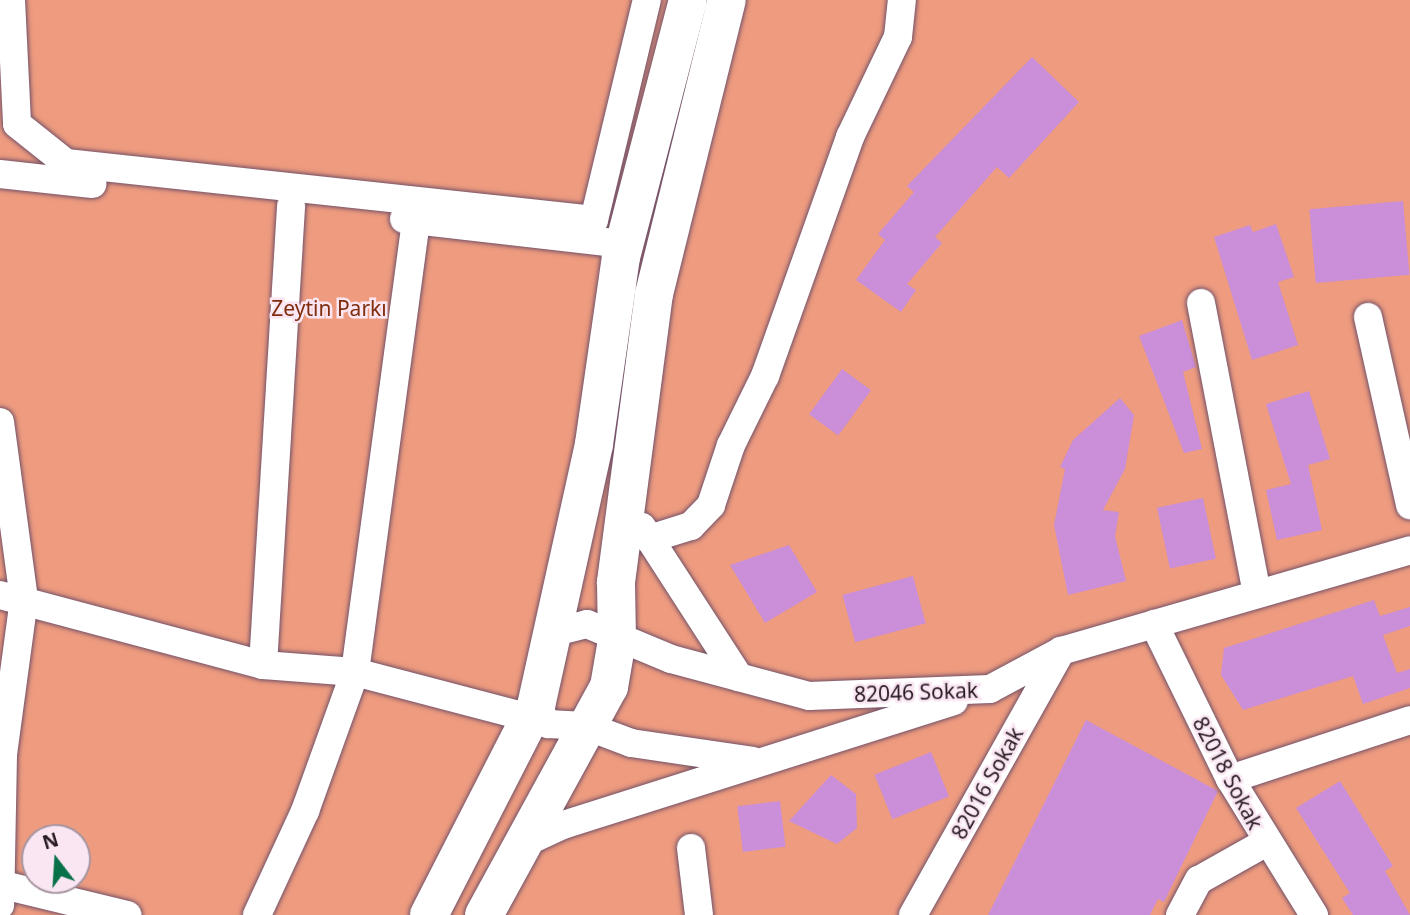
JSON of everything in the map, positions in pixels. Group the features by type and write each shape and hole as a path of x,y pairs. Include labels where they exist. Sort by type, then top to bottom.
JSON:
{"main road":[{"path":"429,915 533,712 555,632 594,444 624,244 688,0"},
{"path":"484,915 609,687 617,640 616,582 654,294 727,0"}],"street":[{"path":"11,0 17,124 66,163 594,220 647,0"},
{"path":"649,539 691,526 711,505 731,445 765,376 850,137 898,37 902,0"},
{"path":"0,174 624,244"},
{"path":"263,665 291,206"},
{"path":"257,915 304,811 355,672 416,220"},
{"path":"1201,303 1257,594"},
{"path":"1368,317 1410,505"},
{"path":"0,422 12,597 1,755 1,895 127,915"},
{"path":"626,504 739,677"},
{"name":"82046 Sokak","path":"555,632 587,624 617,640 808,696 990,689 1061,651 1410,550"},
{"path":"12,597 121,631 263,665 355,672 533,712 548,724 586,726 631,743 760,762"},
{"name":"82018 Sokak","path":"1154,624 1230,779 1265,843 1314,915"},
{"name":"82016 Sokak","path":"913,915 1061,651"},
{"path":"522,844 563,825 990,689"},
{"path":"1230,779 1410,720"},
{"path":"1180,915 1199,880 1265,843"},
{"path":"691,848 699,915"}],"green space":[{"name":"Zeytin Parkı","path":"0,0 1410,0 1410,915 0,915"}],"building":[{"path":"1032,57 1079,102 1009,178 997,167 935,237 942,243 907,284 916,290 901,312 856,280 885,240 878,234 914,192 907,186"},
{"path":"1403,201 1409,275 1316,283 1309,209"},
{"path":"1276,224 1294,277 1278,282 1298,345 1252,360 1214,237 1250,225 1253,232"},
{"path":"1182,320 1196,367 1183,372 1202,449 1184,453 1139,336"},
{"path":"842,369 871,390 838,435 809,414"},
{"path":"1309,391 1330,459 1308,465 1322,530 1277,540 1266,490 1291,484 1266,404"},
{"path":"1120,398 1134,415 1125,469 1103,510 1119,512 1115,536 1126,581 1068,595 1054,525 1065,469 1060,467 1073,440"},
{"path":"1203,498 1216,559 1170,568 1157,508"},
{"path":"789,545 817,592 765,623 730,565"},
{"path":"913,576 926,623 855,642 842,595"},
{"path":"1374,600 1380,616 1410,607 1410,626 1383,635 1397,673 1410,669 1410,688 1363,704 1353,676 1243,710 1221,675 1224,648"},
{"path":"1086,720 1218,791 1164,902 1158,899 1150,915 988,915"},
{"path":"931,752 949,797 892,819 874,775"},
{"path":"831,775 856,794 857,828 837,844 789,821"},
{"path":"1340,781 1393,866 1385,871 1410,915 1353,915 1342,898 1350,893 1296,808"},
{"path":"780,801 786,847 743,852 737,806"}]}
